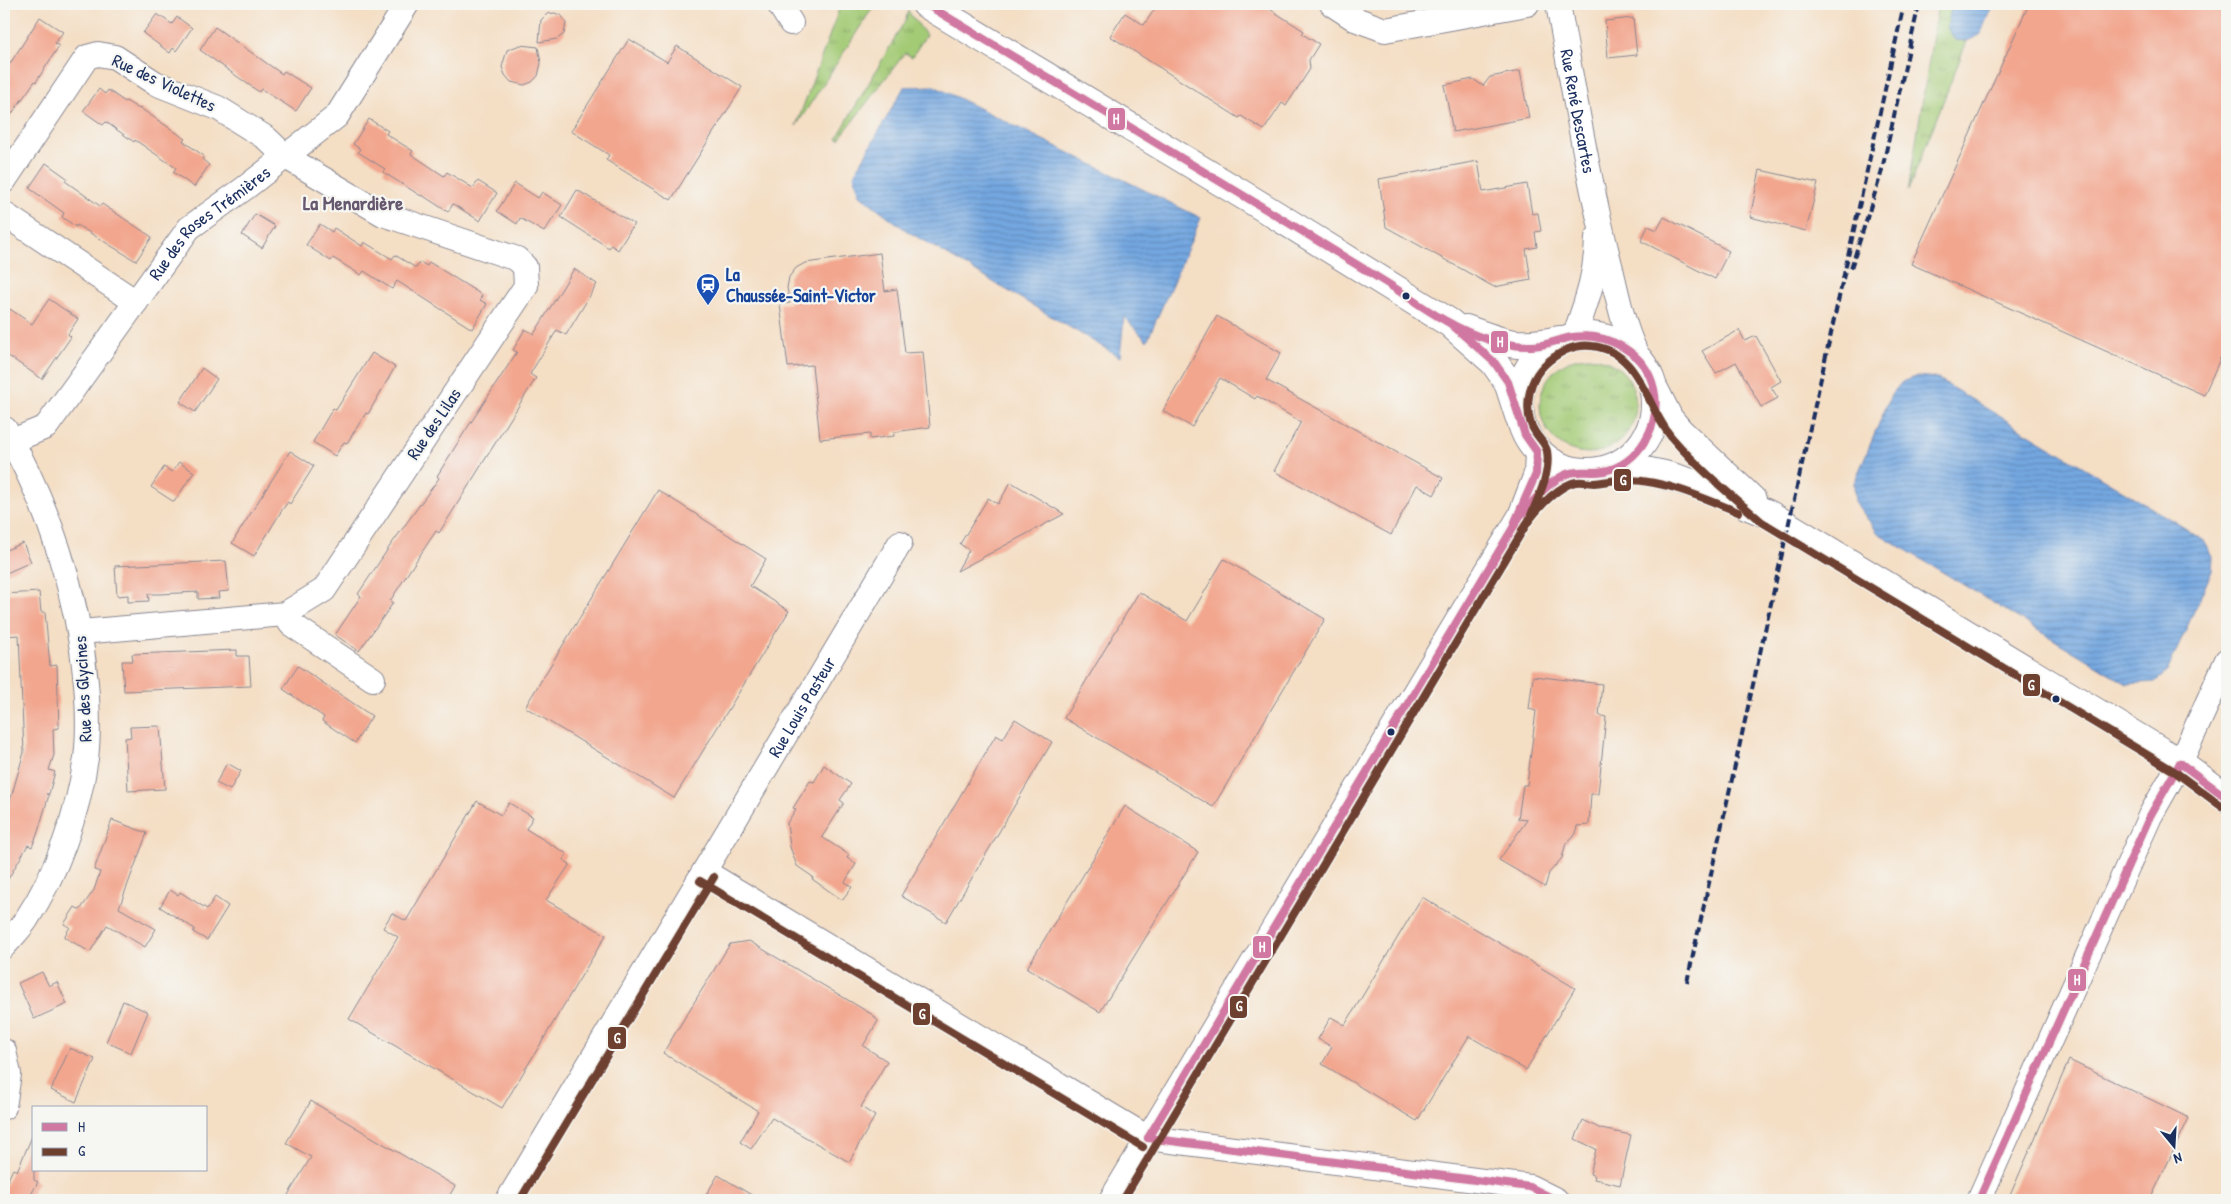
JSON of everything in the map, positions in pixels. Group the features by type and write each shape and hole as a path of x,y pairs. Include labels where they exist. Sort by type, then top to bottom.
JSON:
{"street":[{"name":"Rue des Roses Trémières","path":"8,434 46,428 189,228 286,157 337,116 407,4"},
{"path":"926,4 1197,167 1450,323 1494,362 1508,382 1525,435 1537,452 1551,465 1573,472 1590,473 1607,470 1634,470 1658,474 1712,491 1768,514 2180,763 2227,798"},
{"path":"1332,4 1355,19 1385,30 1527,4"},
{"name":"Rue René Descartes","path":"1558,4 1598,219 1620,311 1629,340 1639,359"},
{"name":"Rue des Violettes","path":"4,181 87,57 98,54 115,57 155,83 218,108 266,138 286,157"},
{"name":"Rue des Lilas","path":"81,632 285,614 324,590 526,286 525,268 517,259 383,214 286,157"},
{"path":"4,214 136,302"},
{"name":"Rue René Descartes","path":"1570,338 1591,288 1596,262 1598,219"},
{"path":"1450,323 1504,344 1534,346 1589,336 1607,339 1624,347 1639,359 1648,373 1669,419 1680,432 1717,469 1768,514"},
{"path":"1519,416 1519,396 1523,378 1533,362 1546,350 1570,338"},
{"path":"1607,470 1623,463 1640,448 1652,429 1656,407 1654,389"},
{"name":"Rue des Glycines","path":"4,946 25,921 53,871 74,813 86,757 88,707 81,632 68,578 43,509 8,434"},
{"path":"1110,1200 1520,516 1536,474 1537,452"},
{"path":"1520,516 1555,481 1573,472"},
{"name":"Rue Louis Pasteur","path":"508,1200 900,543"},
{"path":"285,614 291,624 366,674"},
{"path":"1979,1200 2150,816 2180,763 2227,660"},
{"path":"705,872 1148,1138 1530,1187 1556,1200"},
{"path":"4,1051 9,1074 4,1108"}],"green space":[{"path":"841,4 875,4 796,126"},
{"path":"1938,4 1952,4 1947,27 1955,40 1967,41 1908,191"},
{"path":"908,11 926,35 912,57 905,53 839,139 837,138 906,19"},
{"path":"1588,357 1606,361 1622,371 1632,387 1636,405 1632,423 1622,439 1606,449 1588,453 1570,449 1554,439 1544,423 1540,405 1544,387 1554,371 1570,361"}],"water":[{"path":"1952,4 1993,4 1980,35 1967,41 1955,40 1947,27"},
{"path":"934,86 1201,218 1147,341 1124,317 1120,357 907,231 860,195 854,175 904,87"},
{"path":"1917,376 1936,378 2203,539 2213,557 2212,571 2167,672 2155,682 2127,684 1878,533 1855,502 1854,483 1891,395 1902,382"}],"building":[{"path":"1158,4 1262,4 1304,31 1302,34 1319,44 1309,60 1310,69 1286,106 1282,103 1264,130 1241,116 1239,118 1110,36 1125,13 1144,25"},
{"path":"2029,4 2227,4 2227,343 2204,395 1911,264"},
{"path":"555,13 562,16 566,23 564,34 557,39 539,42 541,20 547,14"},
{"path":"157,14 172,24 177,17 192,28 176,51 173,48 170,53 143,33"},
{"path":"40,17 63,32 55,43 59,46 36,82 4,125 4,73"},
{"path":"1633,18 1637,55 1608,58 1605,21"},
{"path":"215,27 282,74 284,71 311,88 296,111 261,89 259,92 200,50"},
{"path":"629,39 667,62 677,46 742,87 671,200 606,160 609,155 571,131"},
{"path":"520,45 538,47 541,63 538,76 532,82 524,85 511,82 505,75 502,67 507,50"},
{"path":"1520,71 1529,118 1453,132 1444,85 1473,79 1483,86 1490,77"},
{"path":"99,89 105,94 108,90 125,102 140,108 185,139 183,141 204,156 202,159 209,165 194,187 173,172 176,168 106,122 103,125 83,111"},
{"path":"369,119 388,131 386,134 413,151 411,154 444,176 447,172 473,188 478,181 497,193 480,221 453,204 448,212 383,172 385,169 358,152 360,149 353,144"},
{"path":"1478,161 1483,192 1527,184 1532,214 1538,213 1541,231 1535,232 1537,247 1526,249 1531,280 1494,287 1386,227 1379,179"},
{"path":"46,163 67,178 65,181 100,206 102,204 152,237 136,261 77,225 76,227 62,217 64,213 29,188"},
{"path":"1760,170 1818,183 1806,231 1750,217"},
{"path":"515,183 538,198 542,192 562,205 544,232 520,218 517,224 497,211"},
{"path":"577,190 634,224 618,250 611,245 609,248 561,217"},
{"path":"255,214 275,226 262,248 242,235"},
{"path":"1664,217 1729,251 1715,279 1641,241 1648,226 1657,230"},
{"path":"320,224 332,232 334,228 362,246 364,242 392,259 395,255 416,268 420,262 427,266 429,262 482,295 480,300 487,304 472,329 397,281 392,289 364,271 361,275 333,258 331,261 306,245"},
{"path":"880,253 885,291 897,289 905,353 923,352 930,427 894,432 894,436 870,439 870,434 820,439 812,365 788,367 780,304 790,303 787,288 789,277 796,268 805,263"},
{"path":"574,269 597,284 566,335 557,330 530,374 536,378 439,533 436,531 390,601 393,603 359,651 335,635 361,596 358,594 439,478 437,476 517,352 513,350 525,329 534,334"},
{"path":"49,299 78,319 68,334 71,337 42,379 4,353 4,318 10,309 32,324"},
{"path":"1217,316 1281,353 1266,380 1443,478 1434,495 1417,485 1391,535 1274,471 1301,422 1257,396 1255,399 1220,378 1192,427 1163,411"},
{"path":"1739,330 1745,341 1756,336 1781,381 1771,387 1778,398 1761,407 1736,362 1716,373 1702,351"},
{"path":"372,353 395,367 368,414 366,413 347,443 344,442 335,456 313,442 333,408 336,410"},
{"path":"202,368 217,379 195,412 180,402"},
{"path":"290,451 314,466 290,504 288,502 282,510 254,556 232,543"},
{"path":"179,462 194,472 174,502 151,487 164,467 172,472"},
{"path":"1011,482 1064,514 957,571 969,550 960,544 988,498 998,504"},
{"path":"658,490 766,559 750,586 789,611 674,798 525,707"},
{"path":"23,543 31,562 4,574 4,551"},
{"path":"1224,559 1325,619 1213,807 1064,718 1139,592 1187,621"},
{"path":"226,561 229,591 218,592 219,598 198,599 198,592 148,594 149,601 128,602 128,595 117,596 115,566"},
{"path":"39,592 41,612 45,612 50,666 57,665 59,728 53,729 54,755 49,770 55,772 49,794 46,794 49,795 32,847 28,845 4,886 4,822 24,752 19,635 4,636 4,594"},
{"path":"237,650 237,656 249,656 251,686 124,691 122,661 133,661 132,654"},
{"path":"298,666 372,716 355,743 322,721 324,717 283,689"},
{"path":"1533,676 1602,684 1599,715 1606,717 1598,794 1591,794 1589,825 1577,826 1576,834 1566,843 1562,858 1549,873 1545,887 1499,860 1527,820 1518,819 1523,785 1527,785 1536,711 1529,709"},
{"path":"1015,719 1052,742 946,922 901,896 996,735 1003,739"},
{"path":"160,726 165,789 128,791 125,738 131,737 130,727"},
{"path":"227,763 241,771 230,790 216,783"},
{"path":"824,765 851,784 840,800 844,803 822,837 849,855 847,858 856,864 845,882 852,887 842,900 797,866 790,847 787,823 796,809 793,808 810,781 814,782"},
{"path":"477,801 501,815 509,803 533,817 526,829 567,854 563,860 570,864 546,900 606,935 502,1108 349,1019 398,937 383,928 392,913 406,921"},
{"path":"1125,806 1198,852 1100,1012 1027,968"},
{"path":"112,820 147,833 119,908 156,929 145,947 107,925 90,952 64,937 70,927 64,924 75,907 80,910 94,890 100,872 94,870"},
{"path":"170,890 178,895 180,892 207,909 215,897 228,906 207,940 193,932 195,929 160,907"},
{"path":"1422,897 1575,988 1526,1070 1469,1036 1417,1121 1322,1064 1332,1047 1318,1039 1331,1017 1345,1025"},
{"path":"749,941 873,1015 878,1021 863,1046 887,1061 861,1107 875,1116 849,1162 772,1118 751,1149 740,1142 758,1111 663,1053 730,944"},
{"path":"42,972 49,986 57,982 67,1004 34,1019 18,983"},
{"path":"123,1001 148,1012 131,1053 106,1042"},
{"path":"70,1048 95,1059 76,1102 51,1090"},
{"path":"2069,1060 2189,1118 2150,1200 2008,1200"},
{"path":"311,1101 455,1186 447,1200 285,1200 311,1157 286,1143"},
{"path":"1583,1120 1601,1129 1631,1135 1620,1185 1594,1179 1595,1176 1590,1174 1596,1149 1575,1139"},
{"path":"32,1137 32,1172 34,1172 34,1180 38,1182 28,1200 4,1200 4,1188 13,1169 17,1171"},
{"path":"718,1175 760,1200 703,1200"}],"railway":[{"path":"1687,982 1904,4"},
{"path":"1851,268 1881,174 1919,4"}],"transit line":[{"name":"H","path":"926,4 1302,231 1455,326 1487,339 1521,346 1537,346 1568,338 1586,336 1612,342 1634,355 1643,365 1650,376 1654,389 1656,402 1651,428 1645,440 1628,460 1617,467 1604,471 1572,473 1560,477 1541,492 1520,516 1148,1138"},
{"name":"H","path":"1451,324 1494,362 1508,382 1525,435 1537,452 1536,474 1514,524"},
{"name":"G","path":"1123,1200 1529,520 1545,478 1548,460 1546,448 1530,421 1528,408 1530,390 1542,368 1566,350 1579,346 1592,346 1608,350 1622,358 1641,383 1656,413 1673,439 1705,472 1762,522 2174,771 2221,806"},
{"name":"G","path":"1522,530 1550,497 1564,487 1577,482 1594,483 1625,480 1657,483 1685,491 1738,512"},
{"name":"H","path":"2180,763 2227,798"},
{"name":"H","path":"1979,1200 2150,816 2180,763"},
{"name":"G","path":"520,1200 714,877"},
{"name":"G","path":"700,881 1143,1147"},
{"name":"H","path":"1148,1138 1530,1187 1556,1200"}],"place":[{"name":"La Chaussée-Saint-Victor","path":"708,306"}],"district":[{"name":"La Menardière","path":"353,203"}]}
